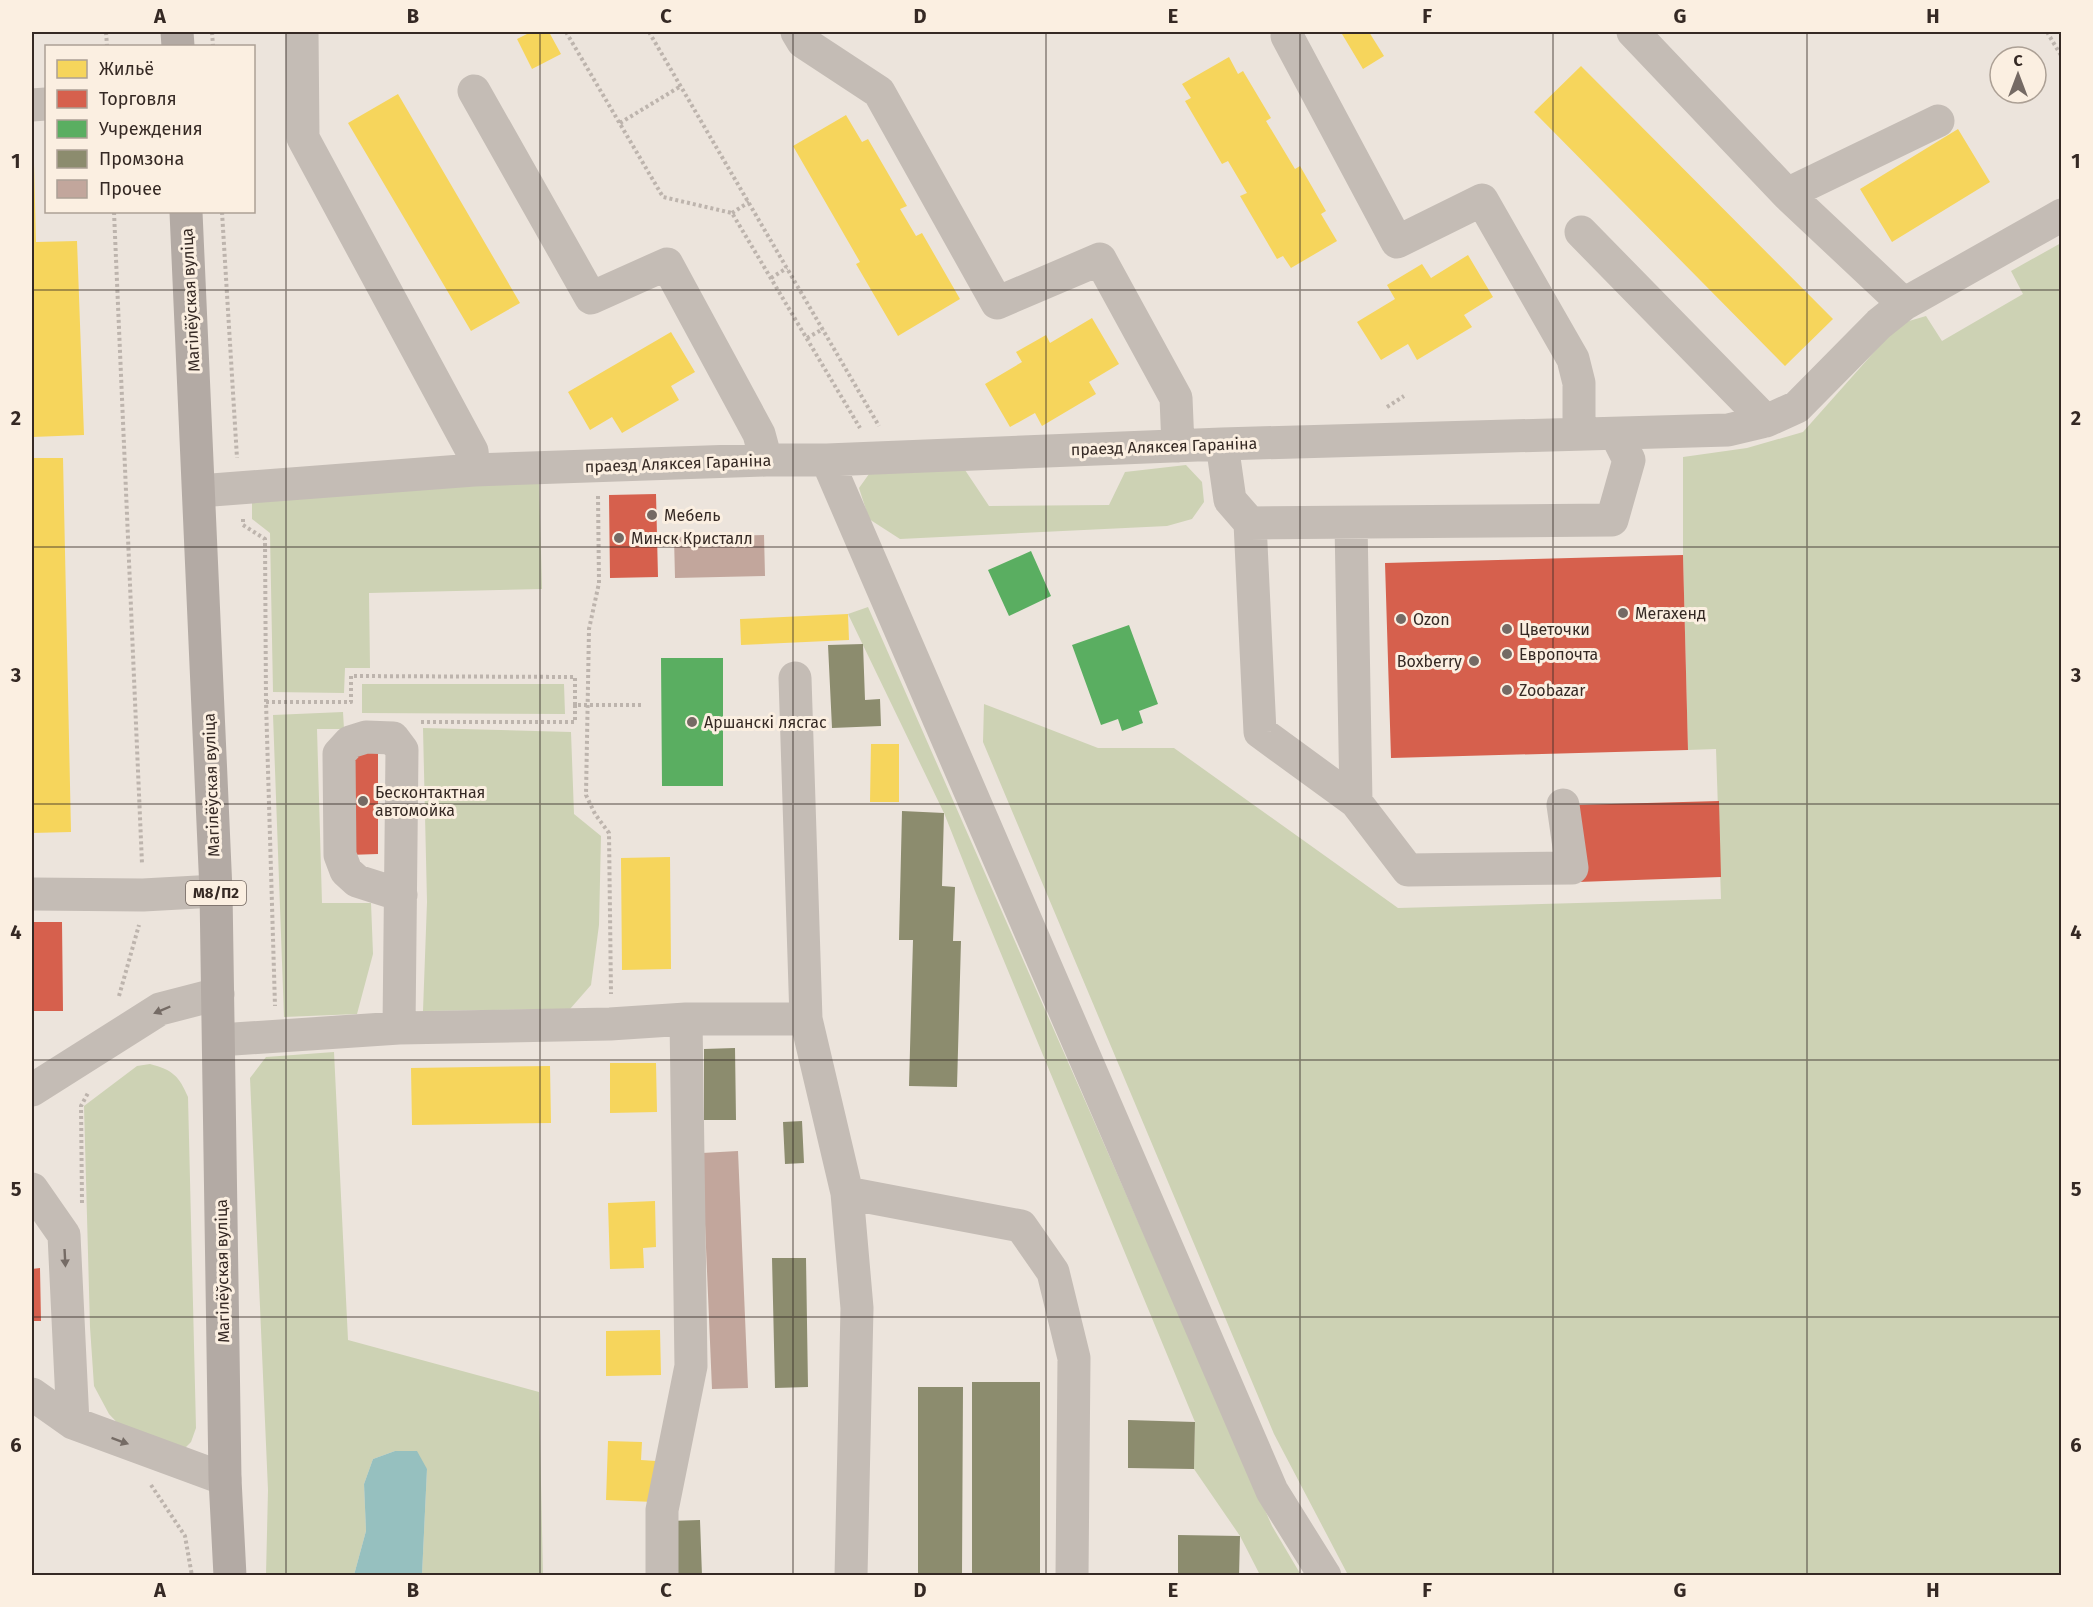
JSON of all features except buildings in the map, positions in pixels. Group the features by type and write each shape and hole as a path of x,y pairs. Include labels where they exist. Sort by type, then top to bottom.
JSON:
{"main road":[{"name":"Магілёўская вуліца","path":"186,213 216,891 225,1479 230,1575"}],"street":[{"path":"302,32 303,138 472,451 474,470"},
{"path":"797,32 803,42 879,92 997,303 1100,259 1176,398 1178,446"},
{"path":"1633,32 1788,194 1904,304"},
{"path":"1287,36 1397,242 1482,200 1573,359 1579,383 1579,434"},
{"path":"474,92 591,298 667,264 759,434 766,460"},
{"path":"1788,194 1938,121"},
{"name":"праезд Аляксея Гараніна","path":"199,491 474,470 827,460 1222,444 1728,430 1766,421 1797,407 1879,324 1904,304 2061,215"},
{"path":"1581,232 1766,421"},
{"path":"1250,523 1612,520 1629,460 1616,434"},
{"path":"1222,444 1230,500 1250,523 1260,732 1356,802 1408,870 1572,868 1563,805"},
{"path":"827,460 1272,1491 1325,1575"},
{"path":"1351,523 1356,802"},
{"path":"795,678 806,1019 847,1193 857,1308 851,1575"},
{"path":"32,894 143,895 216,891"},
{"path":"399,1028 401,895"},
{"path":"32,1090 160,1009 218,994"},
{"path":"219,1040 399,1028 610,1024 686,1019 806,1019"},
{"path":"662,1575 662,1510 691,1366 686,1019"},
{"path":"32,1189 64,1235 73,1423"},
{"path":"847,1193 1021,1226 1053,1272 1074,1358 1072,1575"},
{"path":"32,1394 73,1423 225,1479"}],"path":[{"path":"567,32 663,197 732,213 749,202"},
{"path":"649,32 884,434"},
{"path":"2047,32 2061,57"},
{"path":"620,123 681,86"},
{"path":"222,213 235,441 243,525 265,539 266,702 276,1037"},
{"path":"732,213 864,434"},
{"path":"771,278 787,268"},
{"path":"807,338 822,329"},
{"path":"598,466 599,583 589,628 586,795 595,814 609,833 610,1024"},
{"path":"351,712 351,676 575,677 575,722 410,722"},
{"path":"266,702 351,702"},
{"path":"575,705 641,705"}],"green space":[{"path":"2061,243 2061,1575 1348,1575 1274,1434 983,742 984,704 1098,748 1174,748 1398,908 1721,899 1716,749 1688,750 1683,457 1747,448 1803,432 1899,324 1926,316 1942,341 2023,294 2011,271"},
{"path":"1186,465 1202,482 1204,502 1192,519 1167,526 900,539 869,519 859,488 869,474 965,470 989,506 1109,505 1125,472"},
{"path":"539,481 542,589 369,593 370,668 345,668 344,693 273,692 270,533 252,519 252,502"},
{"path":"868,607 1272,1526 1301,1575 1260,1575 1240,1536 1194,1469 1195,1422 944,813 848,614"},
{"path":"362,684 564,684 565,714 362,713"},
{"path":"343,712 344,729 317,729 322,903 371,903 373,954 357,1014 284,1017 273,715"},
{"path":"423,728 571,732 574,814 601,836 599,925 591,985 570,1009 423,1011 427,902"},
{"path":"334,1052 348,1340 539,1392 543,1575 422,1575 427,1469 395,1451 373,1459 364,1484 366,1531 354,1575 266,1575 268,1490 250,1078 266,1057"},
{"path":"150,1064 174,1075 182,1084 188,1097 196,1428 191,1442 181,1452 126,1432 109,1414 94,1386 90,1327 84,1106 137,1066"}],"water":[{"path":"395,1451 417,1451 427,1469 422,1575 354,1575 366,1531 364,1484 373,1459"}],"place":[{"name":"Мебель","path":"652,515"},
{"name":"Минск Кристалл","path":"619,538"},
{"name":"Мегахенд","path":"1623,613"},
{"name":"Ozon","path":"1401,619"},
{"name":"Цветочки","path":"1507,629"},
{"name":"Европочта","path":"1507,654"},
{"name":"Boxberry","path":"1474,661"},
{"name":"Zoobazar","path":"1507,690"},
{"name":"Аршанскі лясгас","path":"692,722"},
{"name":"Бесконтактная автомойка","path":"363,801"}]}
